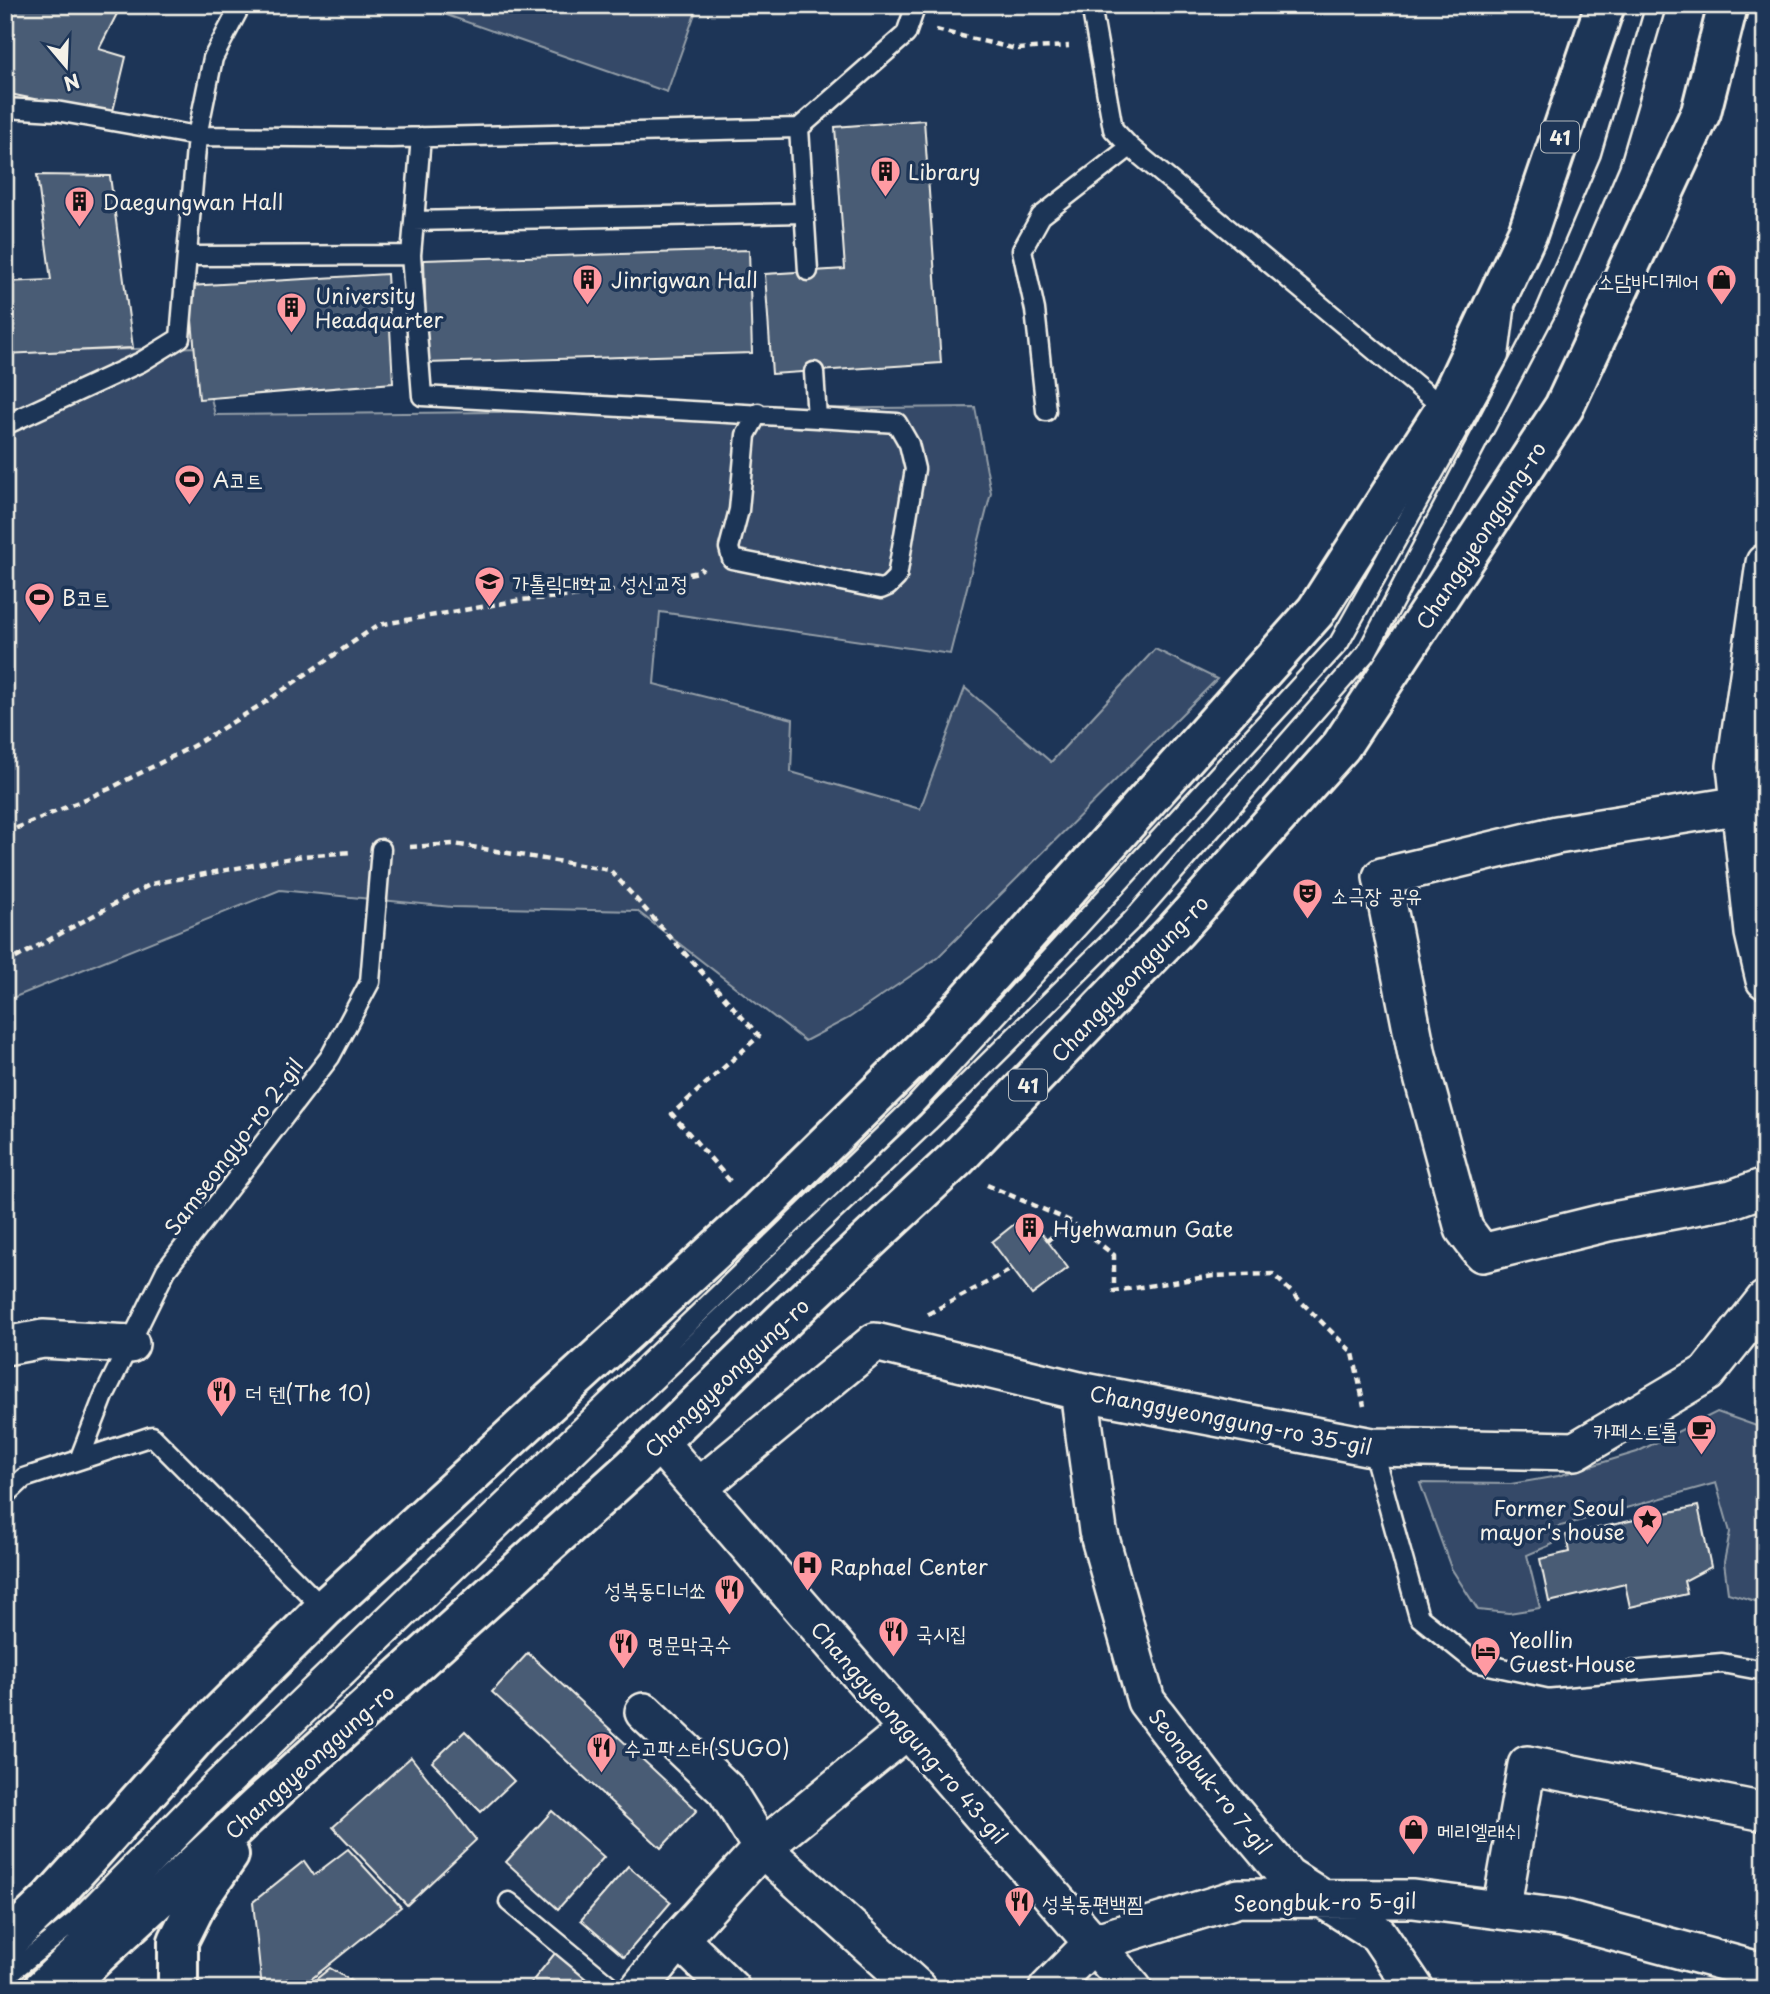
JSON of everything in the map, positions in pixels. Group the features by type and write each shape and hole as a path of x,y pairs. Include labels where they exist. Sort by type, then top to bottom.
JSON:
{"main road":[{"name":"41","path":"8,1940 50,1900 199,1734 324,1609 757,1212 937,1035 1316,611 1445,409 1528,232 1605,5"},
{"name":"Changgyeonggung-ro","path":"69,1982 659,1443 793,1311 957,1158 1176,930 1341,746 1564,407 1700,112 1728,5"},
{"path":"178,1989 178,1941 200,1897 268,1798"}],"street":[{"path":"1765,563 1736,766 1754,933 1765,980"},
{"path":"1741,805 1557,835 1382,877 1421,1069 1464,1229 1482,1253 1608,1222 1732,1199 1765,1187"},
{"name":"Changgyeonggung-ro 35-gil","path":"875,1342 1079,1391 1373,1447 1575,1451 1707,1373 1765,1300"},
{"path":"5,1346 43,1339 130,1345"},
{"path":"698,1488 875,1342"},
{"name":"Seongbuk-ro 7-gil","path":"1079,1391 1098,1531 1146,1702 1287,1876 1378,1934 1415,1989"},
{"name":"Changgyeonggung-ro 43-gil","path":"659,1443 1133,1989"},
{"path":"644,1712 726,1790 762,1848 918,1989"},
{"path":"639,1989 679,1939 762,1848 908,1729"},
{"path":"1501,1910 1527,1765 1765,1812"},
{"name":"Seongbuk-ro 5-gil","path":"1048,1989 1093,1943 1239,1898 1413,1899 1562,1918 1752,1969 1765,1978"},
{"path":"679,1939 732,1989"}],"lane":[{"path":"5,425 141,362 180,338 197,136 213,58 241,5"},
{"path":"5,108 57,111 197,136 421,137 799,128 906,34 916,5"},
{"path":"1091,5 1113,129 1130,147 1445,409"},
{"path":"29,1989 219,1798 928,1122 1122,930 1367,652 1545,313 1610,162 1656,5"},
{"path":"799,128 808,271"},
{"path":"421,137 411,255 422,396 758,413 897,423 913,455 915,469 897,577 888,586 881,589 732,559 729,548 739,510 746,435 758,413"},
{"path":"1046,411 1035,310 1022,250 1041,216 1130,147"},
{"path":"414,220 804,213"},
{"path":"187,256 411,255"},
{"path":"5,1977 74,1922 219,1775 914,1106 1339,643 1499,356 1511,268"},
{"path":"814,372 817,418"},
{"name":"Samseongyo-ro 2-gil","path":"79,1460 104,1396 166,1270 330,1057 370,982 381,849"},
{"path":"5,1496 24,1478 152,1436 324,1609"},
{"path":"1373,1447 1419,1617 1475,1662 1549,1678 1722,1663 1765,1671"},
{"path":"509,1902 614,1989"}],"path":[{"path":"910,24 1016,49 1098,44"},
{"path":"5,833 109,789 194,746 264,703 378,625 521,600 592,595 698,572 729,548"},
{"path":"5,964 151,884 302,856 454,844 610,870 759,1036 672,1114 733,1185"},
{"path":"957,1158 989,1187 1070,1220 1114,1255 1114,1291 1213,1276 1273,1274 1353,1353 1373,1447"},
{"path":"1047,1241 1070,1220"},
{"path":"875,1342 1012,1269"}],"shaded area":[{"path":"418,5 698,5 667,92"},
{"path":"199,347 215,415 975,407 991,493 950,654 660,612 654,684 793,719 791,772 920,809 965,688 1051,762 1155,649 1217,679 937,958 849,1018 805,1041 637,911 452,907 280,890 5,1001 5,353"},
{"path":"1717,1412 1765,1429 1765,1604 1728,1593 1724,1562 1730,1532 1716,1483 1557,1527 1553,1544 1527,1555 1540,1608 1509,1613 1478,1610 1451,1568 1420,1483 1511,1484 1558,1476 1637,1452"}],"building":[{"path":"5,5 121,6 99,49 126,57 112,115 5,93"},
{"name":"Library","path":"924,120 941,363 772,374 765,274 845,269 835,127"},
{"name":"Daegungwan Hall","path":"37,175 110,176 133,348 5,354 5,282 51,280"},
{"name":"Jinrigwan Hall","path":"749,250 752,353 427,363 424,260"},
{"name":"University Headquarter","path":"387,274 393,383 199,399 189,286"},
{"name":"Hyehwamun Gate","path":"1027,1214 1068,1268 1032,1295 992,1242"},
{"path":"1698,1506 1711,1567 1684,1581 1687,1594 1630,1607 1625,1584 1549,1602 1540,1559 1569,1552 1566,1535"},
{"path":"528,1653 697,1810 661,1848 492,1692"},
{"path":"465,1731 514,1781 481,1812 432,1762"},
{"path":"411,1757 476,1840 407,1905 333,1827"},
{"path":"552,1811 604,1857 558,1909 506,1862"},
{"path":"348,1849 401,1907 310,1980 287,1979 283,1989 262,1989 253,1902 304,1861 314,1875"},
{"path":"628,1866 671,1902 624,1957 581,1920"},
{"path":"556,1952 602,1989 526,1989"},
{"path":"330,1968 364,1989 287,1989 291,1981 309,1985"}],"place":[{"name":"Library","path":"885,198"},
{"name":"Daegungwan Hall","path":"80,228"},
{"name":"Jinrigwan Hall","path":"588,306"},
{"name":"소담바디케어","path":"1722,307"},
{"name":"University Headquarter","path":"292,334"},
{"name":"A코트","path":"190,506"},
{"name":"가톨릭대학교 성신교정","path":"489,609"},
{"name":"B코트","path":"39,624"},
{"name":"소극장 공유","path":"1308,921"},
{"name":"Hyehwamun Gate","path":"1030,1255"},
{"name":"더 텐(The 10)","path":"222,1419"},
{"name":"카페스트롤","path":"1701,1457"},
{"name":"Former Seoul mayor's house","path":"1648,1546"},
{"name":"Raphael Center","path":"807,1593"},
{"name":"성북동디너쑈","path":"729,1616"},
{"name":"국시집","path":"893,1659"},
{"name":"명문막국수","path":"624,1670"},
{"name":"Yeollin Guest House","path":"1486,1678"},
{"name":"수고파스타(SUGO)","path":"601,1774"},
{"name":"메리엘래쉬","path":"1414,1857"},
{"name":"성북동편백찜","path":"1019,1929"}]}
